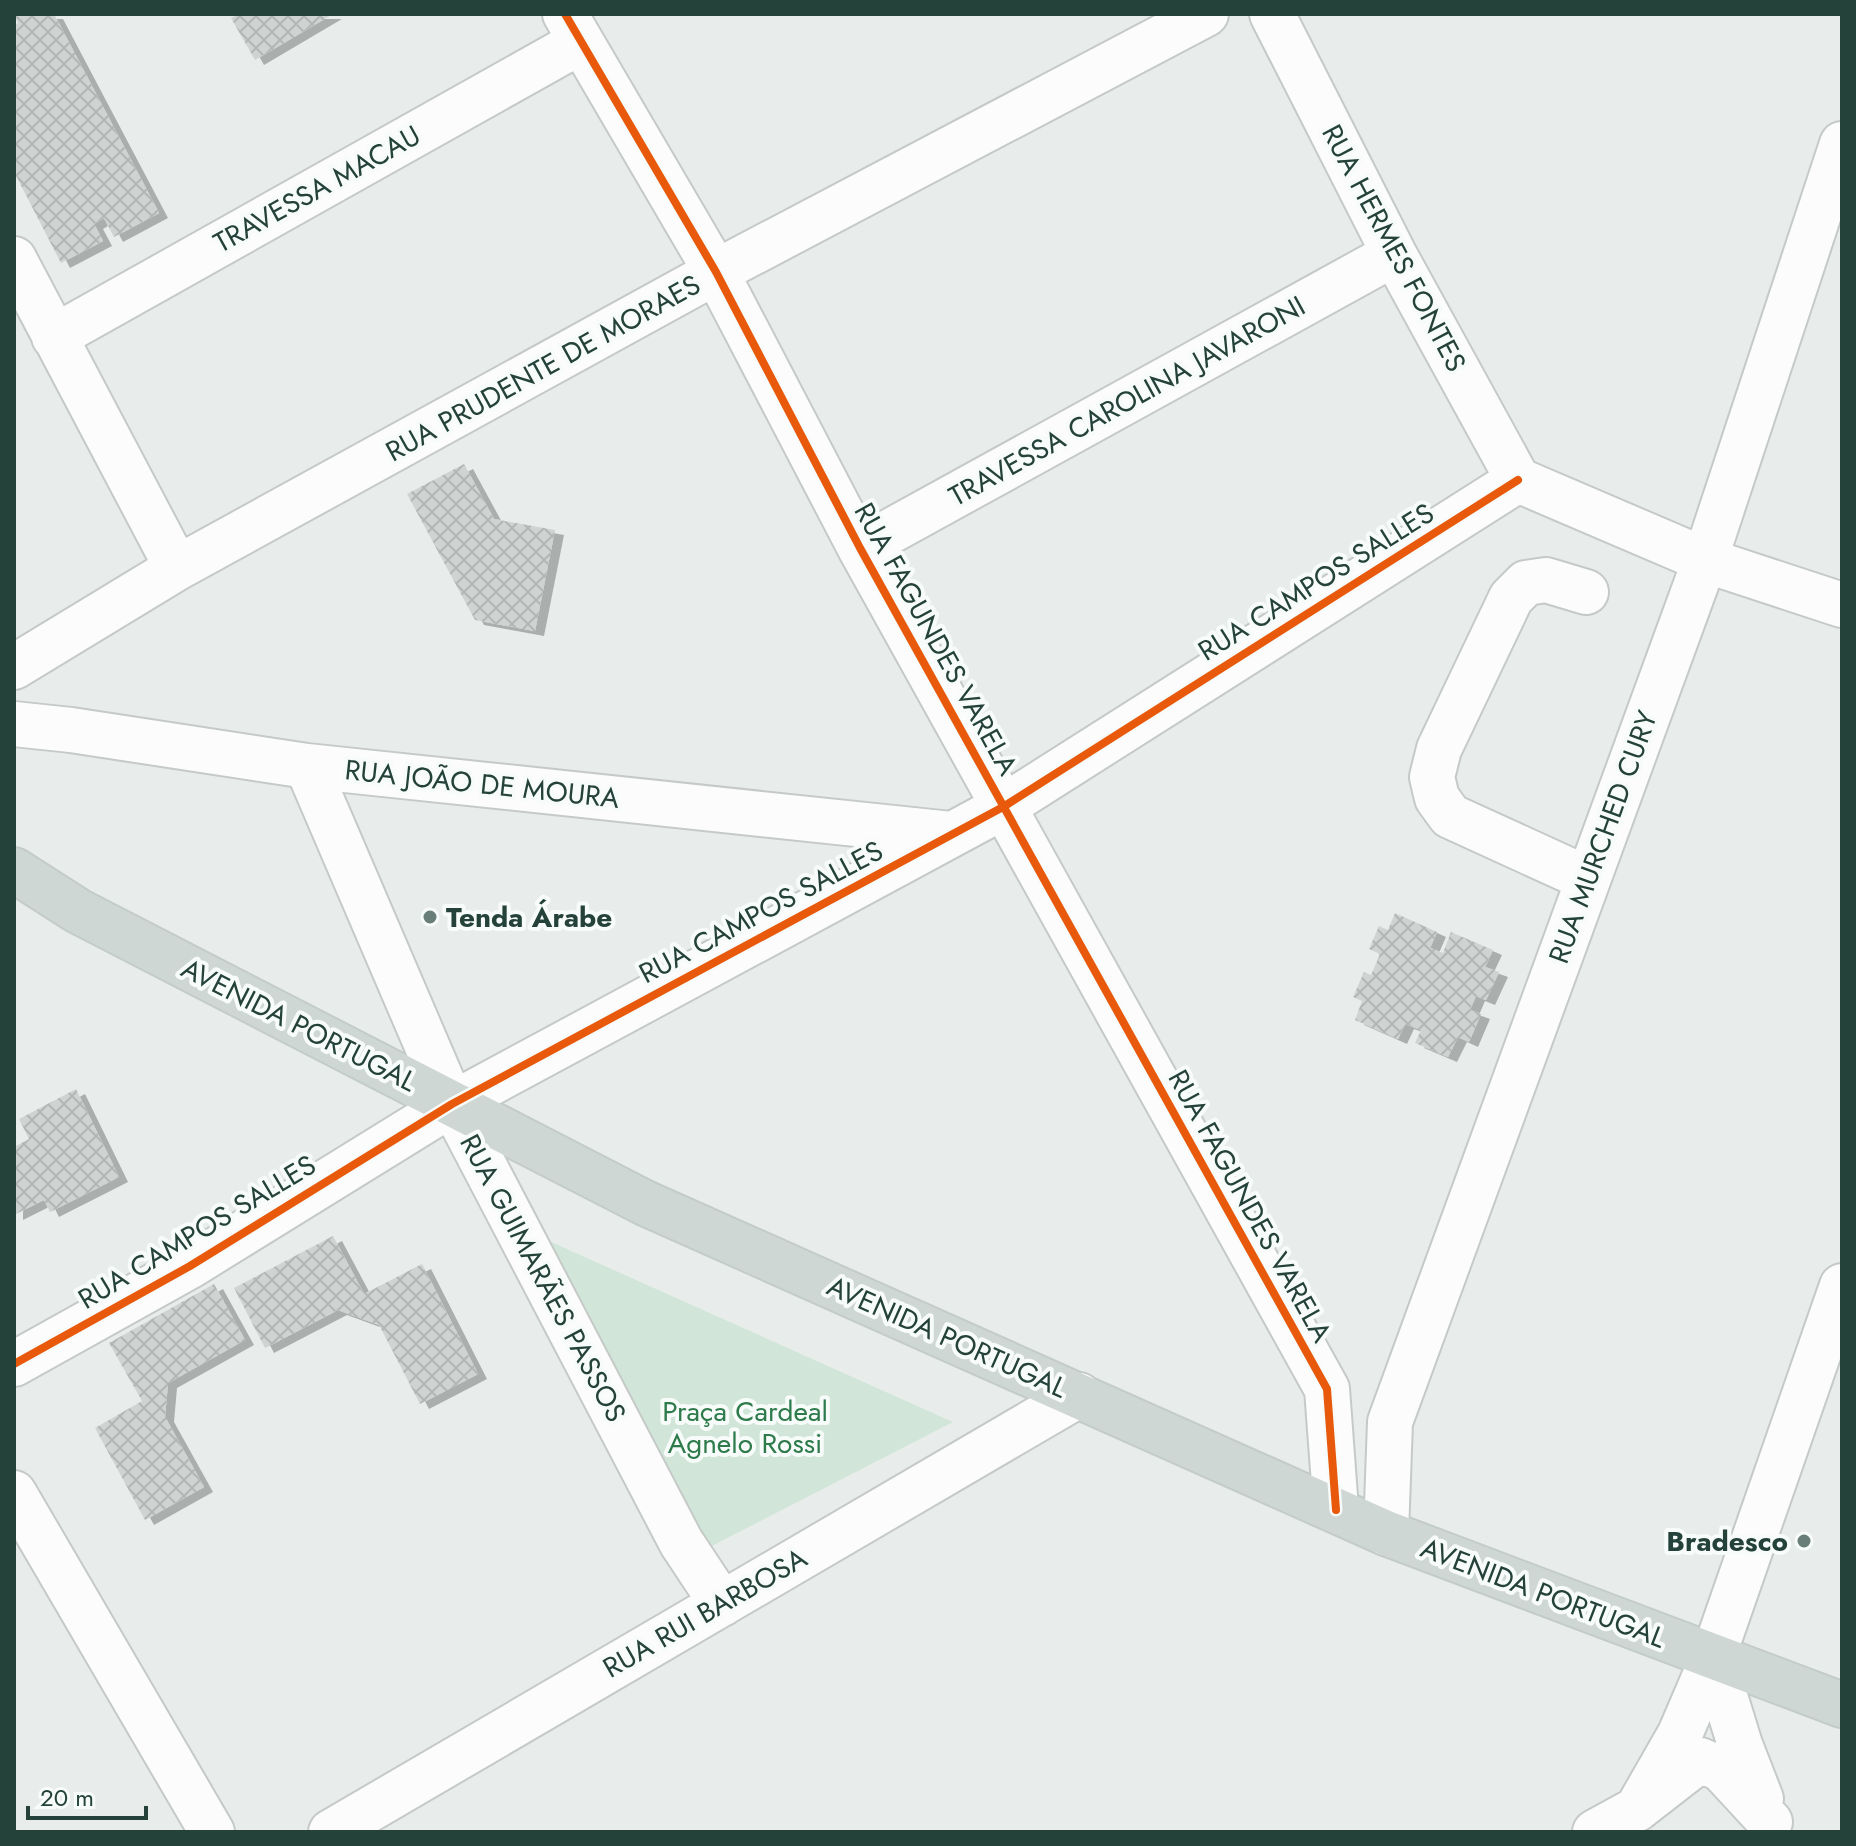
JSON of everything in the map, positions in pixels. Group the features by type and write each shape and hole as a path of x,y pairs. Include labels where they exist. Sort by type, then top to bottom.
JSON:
{"main road":[{"name":"AVENIDA PORTUGAL","path":"14,870 78,911 645,1203 1386,1533 1842,1705"},
{"name":"AVENIDA PORTUGAL","path":"14,894 78,911"}],"street":[{"name":"RUA PRUDENTE DE MORAES","path":"14,667 177,568 716,272 1206,14"},
{"name":"RUA HERMES FONTES","path":"1272,14 1394,254 1518,480"},
{"name":"RUA FAGUNDES VARELA","path":"572,28 716,272 860,548 1327,1389 1336,1510"},
{"name":"TRAVESSA MACAU","path":"54,337 572,28"},
{"name":"RUA MURCHED CURY","path":"1386,1533 1390,1422 1705,560 1842,144"},
{"name":"TRAVESSA CAROLINA JAVARONI","path":"860,548 1394,254"},
{"path":"14,259 177,568"},
{"path":"1518,480 1705,560 1842,605"},
{"name":"RUA CAMPOS SALLES","path":"14,1364 190,1266 452,1104 1003,807 1518,480"},
{"path":"1586,592 1546,580 1526,583 1511,598 1439,749 1432,777 1437,798 1450,816 1588,879"},
{"name":"RUA JOÃO DE MOURA","path":"14,724 307,766 951,834"},
{"name":"RUA GUIMARÃES PASSOS","path":"307,766 452,1104 681,1542 722,1604"},
{"path":"1637,1809 1680,1734 1713,1657 1842,1286"},
{"path":"1327,1389 1390,1422"},
{"name":"RUA RUI BARBOSA","path":"331,1832 1079,1395"},
{"path":"14,1493 212,1832"},
{"path":"1713,1657 1740,1745 1772,1827"},
{"path":"1595,1832 1637,1809 1700,1760 1721,1769 1772,1827"}],"green space":[{"name":"Praça Cardeal Agnelo Rossi","path":"549,1241 953,1422 704,1550"}],"building":[{"path":"14,14 54,14 159,213 114,237 104,218 94,224 103,241 61,263 14,172 14,25 18,23"},
{"path":"239,14 333,14 255,60 231,18"},
{"path":"464,464 494,519 555,530 535,631 475,620 407,494"},
{"path":"1395,913 1437,932 1430,948 1443,953 1451,932 1493,950 1485,967 1499,972 1486,1000 1476,996 1470,1010 1481,1014 1469,1042 1458,1037 1448,1057 1415,1043 1421,1030 1405,1024 1398,1039 1355,1020 1362,1001 1353,997 1364,972 1371,975 1380,954 1369,949 1379,926 1388,930"},
{"path":"76,1089 119,1177 50,1212 44,1200 14,1215 14,1147 29,1139 19,1119"},
{"path":"333,1236 364,1294 422,1264 478,1374 420,1404 379,1325 338,1310 265,1348 234,1288"},
{"path":"214,1284 245,1340 168,1383 165,1417 204,1487 145,1520 95,1428 142,1401 109,1343"}],"cycle path":[{"path":"565,14 716,272 860,548 1327,1389 1336,1510"},
{"path":"14,1364 190,1266 452,1104 1003,807 1518,480"}],"place":[{"name":"Tenda Árabe","path":"430,917"},
{"name":"Bradesco","path":"1804,1541"}]}
